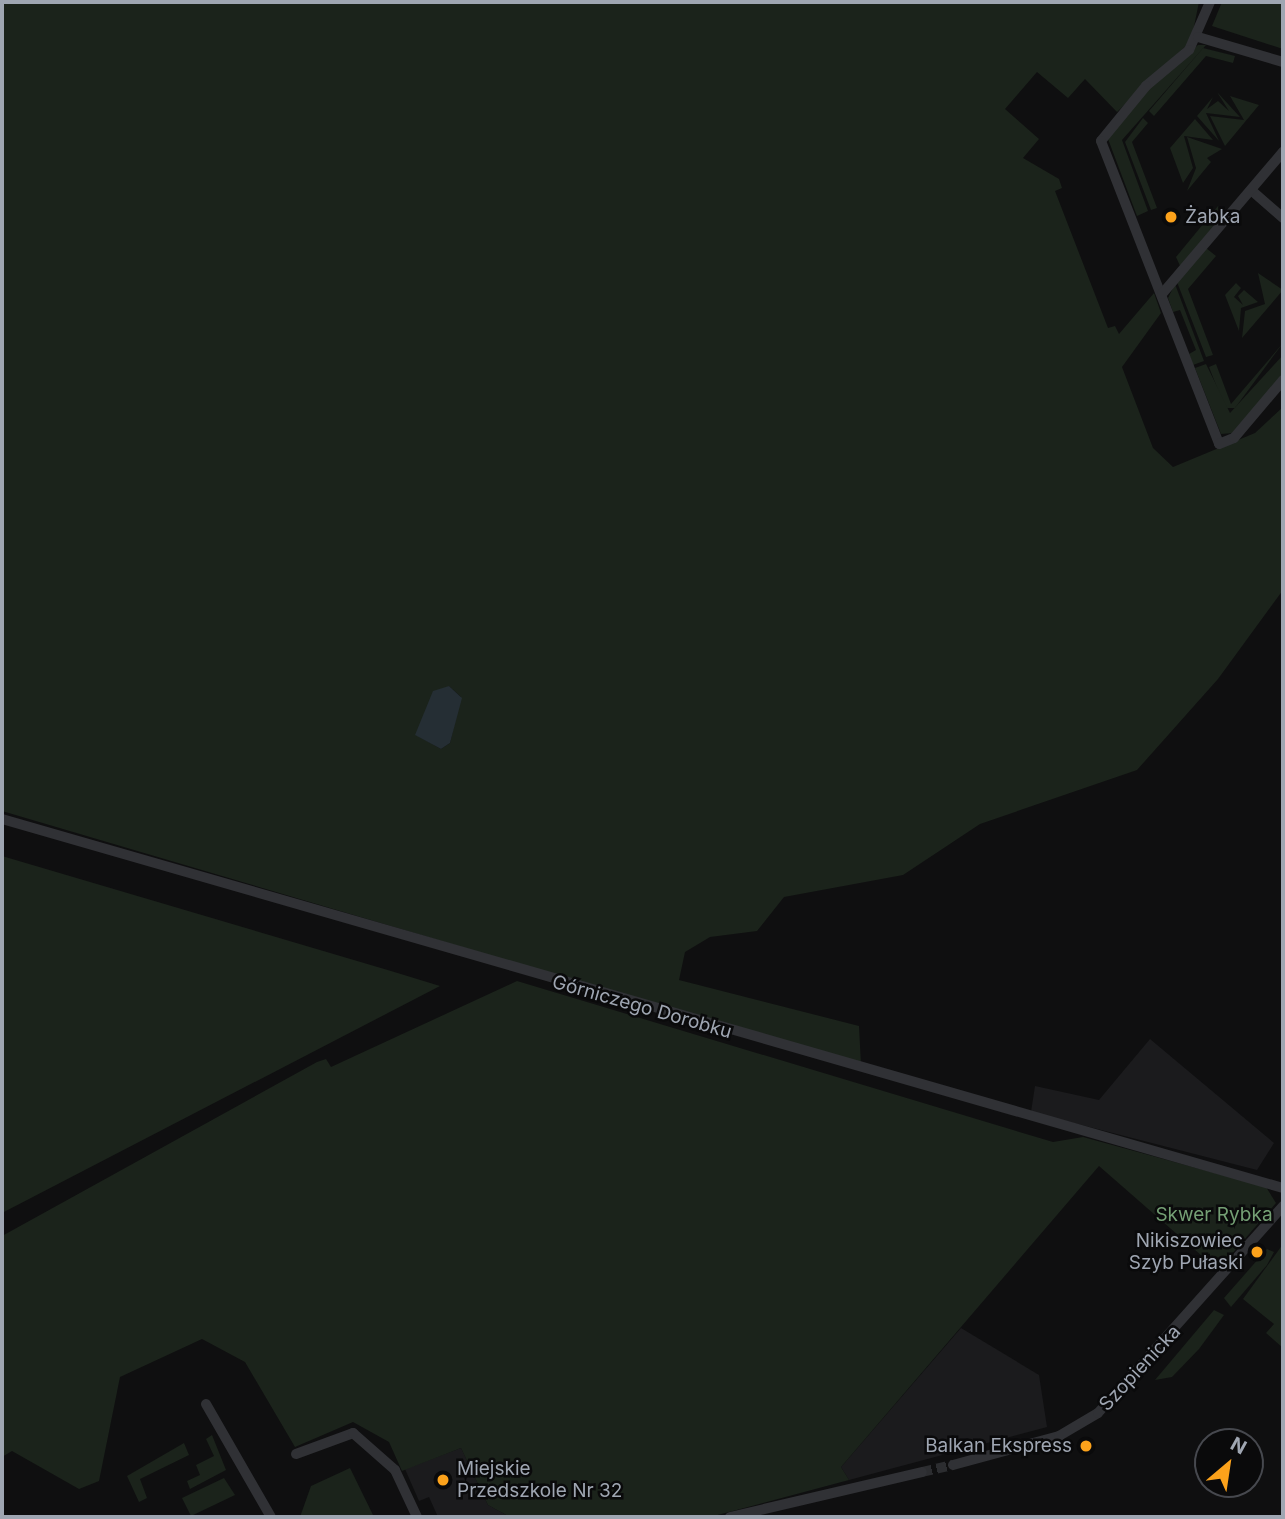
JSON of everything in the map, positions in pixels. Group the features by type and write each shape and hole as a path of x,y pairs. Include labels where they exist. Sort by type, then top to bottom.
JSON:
{"street":[{"path":"1207,5 1198,37 1101,141 1219,444 1234,438 1283,380"},
{"path":"1198,37 1283,62"},
{"path":"1162,294 1283,152"},
{"path":"1251,190 1283,218"},
{"name":"Górniczego Dorobku","path":"2,819 1283,1188"},
{"name":"Szopienicka","path":"953,1465 1040,1443 1098,1413 1283,1206"},
{"path":"206,1405 271,1517"},
{"path":"296,1454 353,1433 395,1470 417,1517"},
{"path":"730,1517 922,1472"}],"shaded area":[{"path":"449,686 462,698 450,743 441,749 415,735 433,691"},
{"path":"1150,1039 1274,1143 1257,1170 1031,1112 1035,1086 1099,1100"},
{"path":"961,1328 1039,1375 1047,1427 849,1480 841,1467"},
{"name":"Miejskie Przedszkole Nr 32","path":"461,1448 488,1505 510,1517 438,1517 429,1497 419,1501 405,1469"}],"green space":[{"path":"2,2 1199,2 1191,41 1117,112 1085,79 1068,98 1037,72 1005,109 1039,139 1023,158 1059,179 1062,188 1055,191 1108,328 1115,326 1119,334 1154,293 1161,313 1122,367 1153,448 1173,467 1255,433 1283,407 1283,590 1218,679 1137,770 980,824 903,875 784,897 757,931 710,937 685,952 679,980 859,1026 861,1065 2,811","holes":["449,686 461,697 450,743 441,749 416,735"]},
{"path":"1222,2 1283,2 1283,49 1212,26"},
{"path":"1198,45 1206,45 1122,140 1148,211 1137,216 1108,139 1149,87"},
{"path":"1203,48 1235,56 1233,63 1206,56 1154,116 1149,111"},
{"path":"1217,92 1240,117 1206,113 1219,141 1197,116 1213,97 1207,109 1218,101 1229,111"},
{"path":"1230,96 1259,105 1225,146 1210,116 1244,120"},
{"path":"1143,118 1148,123 1132,142 1157,208 1151,210 1125,142"},
{"path":"1195,119 1213,140 1184,136 1193,168 1183,183 1170,148"},
{"path":"1187,137 1222,149 1207,158 1211,162 1187,191 1196,168"},
{"path":"1218,206 1227,213 1181,268 1176,257"},
{"path":"1206,248 1216,256 1188,289 1213,355 1206,357 1177,282"},
{"path":"1258,273 1283,290 1242,338 1245,311 1265,304"},
{"path":"1236,283 1241,288 1234,297 1243,305 1238,296 1244,290 1258,302 1241,308 1239,331 1225,295"},
{"path":"1175,284 1204,361 1193,365 1189,354 1196,350 1180,310 1173,312 1168,298"},
{"path":"1283,343 1235,408 1225,408 1209,367 1216,364 1231,404"},
{"path":"1283,355 1283,374 1233,433 1221,434 1195,368 1206,364 1230,413"},
{"path":"2,856 391,971 440,986 2,1213"},
{"name":"Skwer Rybka","path":"517,981 1053,1142 1083,1137 1266,1187 1276,1203 1218,1270 1099,1166 841,1467 849,1480 710,1517 510,1517 488,1505 461,1448 402,1471 389,1442 353,1422 295,1447 245,1362 202,1339 120,1377 99,1481 79,1489 12,1451 2,1457 2,1236 317,1062 326,1059 331,1067"},
{"path":"1283,1244 1283,1348 1266,1333 1274,1324 1243,1299"},
{"path":"1267,1249 1274,1252 1267,1265 1231,1307 1224,1298"},
{"path":"1214,1310 1224,1315 1199,1349 1172,1377 1155,1380"},
{"path":"212,1435 226,1470 190,1489 187,1481 200,1475 196,1465 214,1456 206,1439"},
{"path":"184,1443 189,1455 140,1479 147,1498 139,1502 127,1476"},
{"path":"350,1468 374,1517 300,1517 311,1486"},
{"path":"224,1478 235,1495 191,1516 182,1498"}],"tunnel":[{"path":"922,1472 953,1465"}],"place":[{"name":"Żabka","path":"1171,217"},
{"name":"Nikiszowiec Szyb Pułaski","path":"1257,1252"},
{"name":"Balkan Ekspress","path":"1086,1446"},
{"name":"Miejskie Przedszkole Nr 32","path":"443,1480"}]}
